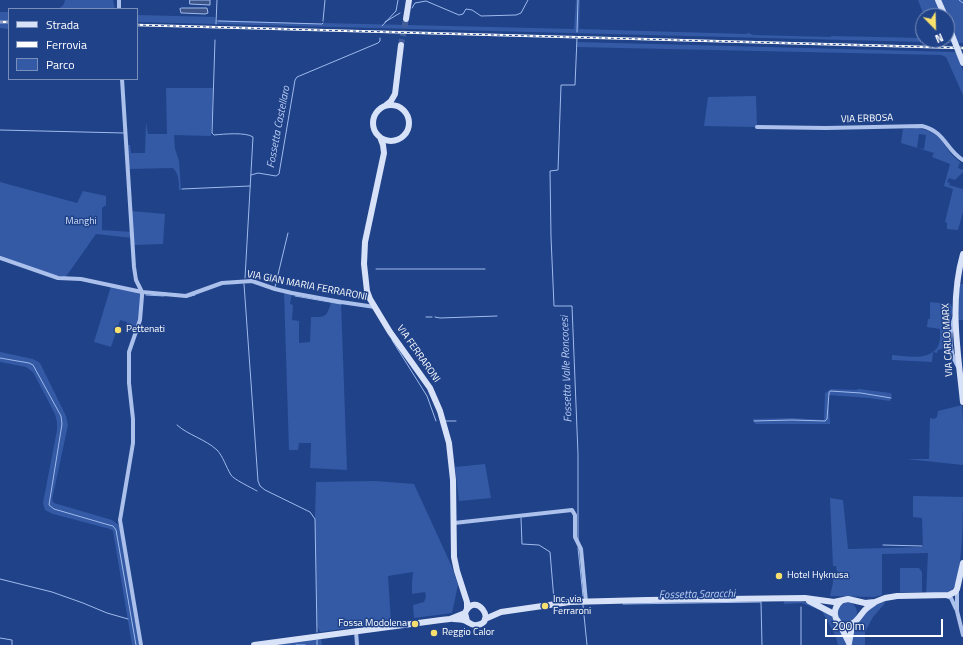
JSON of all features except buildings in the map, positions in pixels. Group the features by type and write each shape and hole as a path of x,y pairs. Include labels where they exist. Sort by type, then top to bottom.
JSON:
{"street":[{"path":"406,19 409,0"},
{"path":"955,43 963,63"},
{"path":"386,105 399,107 405,111 408,117 409,127 402,138 392,141 380,137 374,129 373,119 378,110 391,101 395,94 401,45"},
{"path":"122,80 134,267 136,280 142,292 141,315 129,352 129,383 134,423 133,443 120,520 141,645"},
{"path":"395,94 399,107"},
{"name":"VIA ERBOSA","path":"757,127 826,128 922,126 934,130 939,134 953,152 963,160"},
{"name":"VIA FERRARONI","path":"380,137 384,145 384,153 368,224 364,254 367,291 399,346 430,388 449,443 454,523 454,557 465,594 466,611"},
{"name":"VIA FERRARONI","path":"384,153 392,141"},
{"name":"VIA CARLO MARX","path":"963,254 957,283 955,316 963,402"},
{"name":"VIA GIAN MARIA FERRARONI","path":"0,258 58,278 83,279 142,292 186,296 219,284 254,281 275,290 375,307"},
{"path":"454,523 570,510 574,512 574,534 580,546 586,602"},
{"path":"963,563 954,595 963,634"},
{"name":"VIA FERRARONI","path":"465,594 470,601 477,605"},
{"path":"849,644 852,628 855,622 867,608 875,602 885,598 898,596 954,595"},
{"path":"800,598 828,610 845,625 855,622"},
{"path":"450,619 466,611 472,605 477,605 484,610 501,612 564,603 586,602 808,598 834,602 848,599 855,602 864,603 875,602"},
{"path":"827,601 828,610"},
{"path":"841,601 835,607 836,617 849,644"},
{"path":"855,602 859,608 860,616"},
{"path":"484,610 486,616 485,619"},
{"path":"466,611 467,621"},
{"path":"254,645 450,619 460,619 467,621 470,624 477,625 482,623 485,619 501,612"},
{"path":"356,632 357,645"}],"green space":[{"path":"65,0 113,0 115,8 60,8 64,4"},
{"path":"576,0 580,0 579,29 749,33 753,35 915,38 915,42 138,22 138,15 215,17 216,20 574,29"},
{"path":"918,0 963,0 963,43 955,43 955,8 921,8"},
{"path":"0,12 8,12 8,29 0,28"},
{"path":"577,42 956,52 963,71 963,95 946,57 941,55 576,47"},
{"path":"166,88 213,88 211,136 174,135 175,149 179,161 181,190 179,190 178,175 173,168 129,169 126,145 130,145 131,153 145,153 146,122 148,134 167,134"},
{"path":"756,96 757,127 704,126 708,97"},
{"path":"917,128 933,133 960,162 958,168 963,170 963,172 955,180 949,178 947,182 950,183 949,185 963,189 963,212 958,230 947,229 947,223 945,222 953,189 944,186 950,164 932,157 934,153 918,148 924,149 926,135 919,134 917,148 901,143 903,129"},
{"name":"Manghi","path":"0,182 77,203 83,191 106,196 106,205 102,208 102,230 133,232 131,211 165,214 163,244 134,245 133,238 96,234 65,278 0,258"},
{"path":"959,284 963,284 963,320 957,320"},
{"path":"111,286 142,292 142,304 137,329 126,326 127,322 120,320 111,347 94,342"},
{"path":"284,291 292,293 290,304 293,305 292,320 299,321 299,343 310,342 311,317 321,317 326,315 332,300 341,302 347,470 310,468 311,443 299,443 298,450 289,450"},
{"path":"930,302 951,304 953,311 949,326 948,347 938,350 937,353 933,352 937,348 940,341 940,329 927,327 928,319 930,319"},
{"path":"0,352 33,359 40,363 66,416 68,425 52,500 54,503 112,520 121,527 139,645 132,645 113,531 53,514 45,510 43,503 57,430 55,414 33,372 26,367 0,362"},
{"path":"933,352 932,362 892,360 892,355 910,357 922,356"},
{"path":"831,389 859,389 892,394 890,401 828,395 830,424 755,424 753,419 792,418 824,420 825,393"},
{"path":"962,405 963,465 907,459 929,459 930,418 934,419 937,417 938,411"},
{"path":"485,464 491,498 459,501 455,467"},
{"path":"375,481 414,484 452,567 458,585 452,613 414,618 413,605 424,602 426,597 425,592 412,594 413,572 388,576 391,622 320,632 317,626 315,519 316,482"},
{"path":"913,496 963,497 960,562 955,585 951,591 926,596 928,553 882,554 882,595 874,597 830,596 833,576 837,572 836,566 833,566 830,498 843,500 848,549 923,547 922,518 913,517"},
{"path":"900,568 919,568 922,572 922,592 900,592"},
{"path":"784,597 812,604 831,614 846,641 846,645 838,645 836,637 822,611 802,603 784,604"},
{"path":"847,602 854,605 857,612 854,619 847,622 840,619 837,612 840,605"},
{"path":"886,602 873,617 865,632 865,645 851,645 851,639 857,623 864,613 873,606"},
{"path":"321,638 322,645 270,645"}],"shaded area":[{"path":"190,0 210,0 210,5 190,4"},
{"path":"207,8 208,13 181,13 180,9"}],"waterway":[{"path":"216,24 217,0"},
{"path":"323,21 325,0"},
{"name":"Fossetta Castellaro","path":"382,26 396,11 398,0"},
{"path":"412,8 415,3 426,1 459,15 463,14 466,9 472,10 481,16 516,15 521,13 528,0"},
{"name":"Fossetta Valle Roncocesi","path":"577,32 578,0"},
{"path":"959,0 963,3"},
{"name":"Fossetta Castellaro","path":"385,22 400,13"},
{"path":"218,21 323,23"},
{"name":"Fossetta Castellaro","path":"251,175 258,173 276,176 279,174 295,80 297,77 378,43 380,38"},
{"name":"Fossetta Valle Roncocesi","path":"577,38 575,85 561,85 558,170 550,171 554,306 572,306 578,454 578,540"},
{"path":"215,40 212,133 214,135 240,134 250,135 253,137 245,278"},
{"path":"0,130 124,133"},
{"path":"182,189 250,186"},
{"path":"275,287 288,233"},
{"path":"376,269 485,269"},
{"path":"244,284 258,481 260,486 265,490 310,512 315,519 317,632"},
{"path":"146,295 164,296"},
{"path":"187,297 195,295"},
{"path":"295,296 341,304"},
{"path":"435,317 497,316"},
{"path":"426,317 432,317"},
{"path":"392,340 427,396 436,421"},
{"path":"0,358 33,365 61,416 62,424 49,505 54,509 113,526 116,530 136,645"},
{"path":"754,421 825,421 827,419 830,391 861,393 891,398"},
{"path":"445,421 456,421"},
{"path":"177,425 217,450 232,477 257,491"},
{"path":"521,518 522,544 539,545 550,552 554,600"},
{"path":"883,545 922,546"},
{"name":"Fossetta Valle Roncocesi","path":"578,548 583,596"},
{"path":"0,579 52,592 107,613 128,619"},
{"name":"Fossetta Saracchi","path":"623,604 761,602 762,645"},
{"name":"Fossetta Valle Roncocesi","path":"583,605 587,645"},
{"path":"801,607 801,645"},
{"path":"0,638 12,640 12,645"},
{"path":"317,640 317,645"},
{"path":"296,645 305,645"}],"tunnel":[{"path":"401,45 406,19"}],"railway":[{"path":"0,22 8,22"},
{"path":"138,25 963,48"}],"place":[{"name":"Pettenati","path":"118,330"},
{"name":"Hotel Hyknusa","path":"779,576"},
{"name":"Inc. via Ferraroni","path":"545,606"},
{"name":"Fossa Modolena","path":"415,624"},
{"name":"Reggio Calor","path":"434,633"}]}
